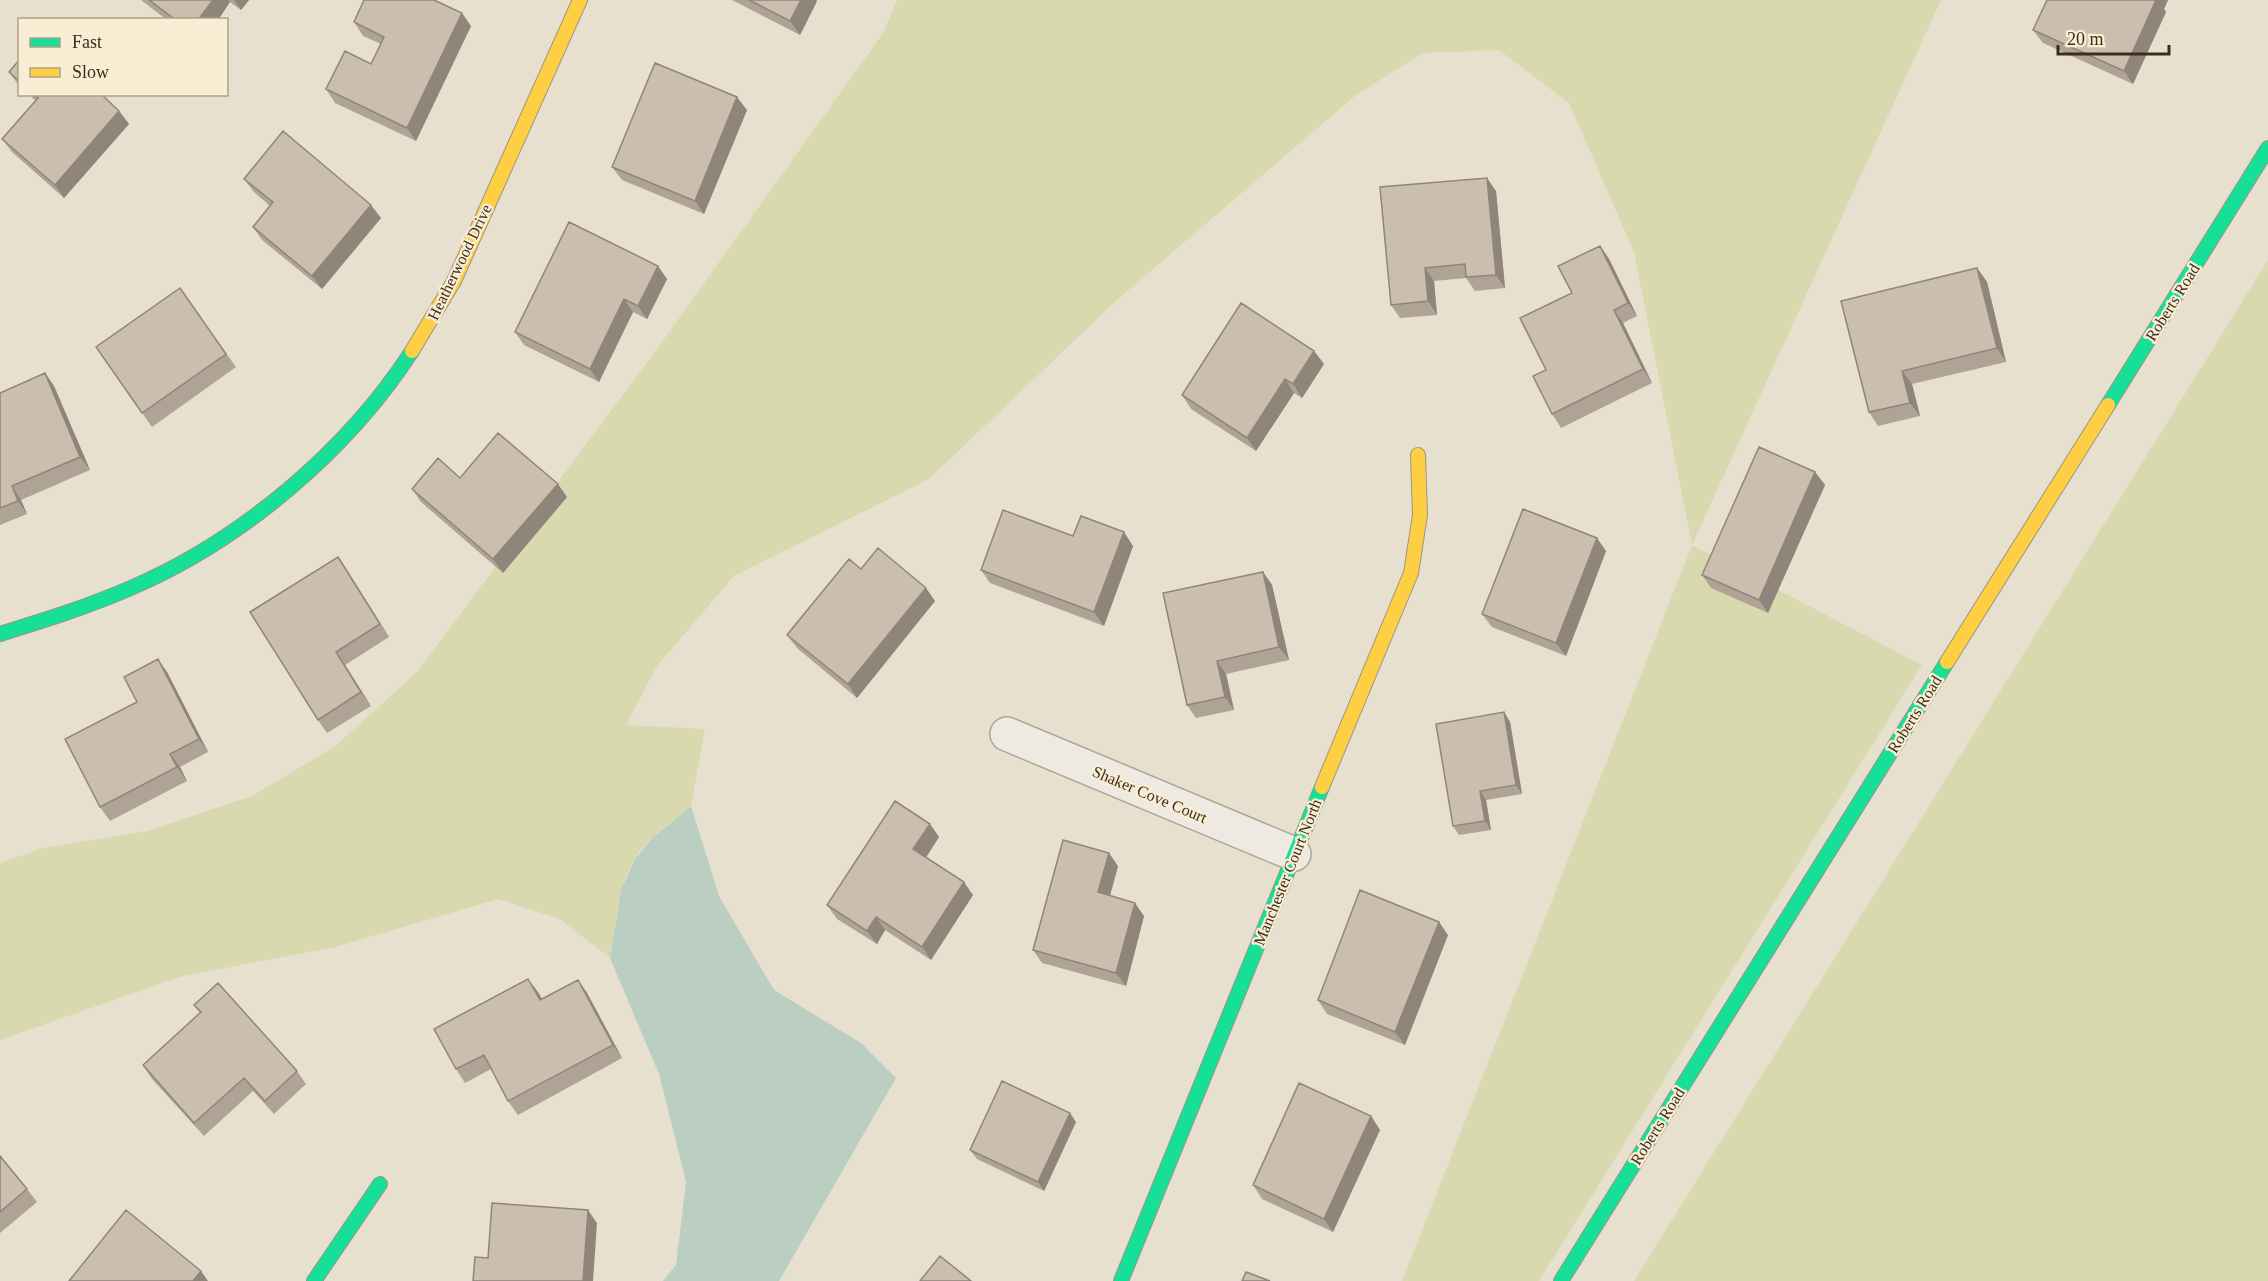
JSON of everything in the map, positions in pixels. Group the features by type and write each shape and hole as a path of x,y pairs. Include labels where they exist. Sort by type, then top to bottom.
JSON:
{"street":[{"name":"Heatherwood Drive","path":"0,634 64,616 126,592 193,558 259,514 300,481 356,425 409,358 443,303 580,0"},
{"name":"Roberts Road","path":"1561,1281 2268,148"},
{"name":"Manchester Court North","path":"1121,1281 1411,573 1420,514 1418,455"},
{"name":"Shaker Cove Court","path":"1007,734 1294,854"},
{"path":"314,1281 380,1185"}],"green space":[{"path":"897,0 1941,0 1692,545 1634,252 1569,103 1499,50 1423,53 1356,95 1118,299 929,479 734,576 657,666 626,725 705,729 691,806 653,837 639,852 628,871 621,895 610,958 560,919 498,899 335,947 179,977 0,1040 0,863 43,848 148,831 252,796 333,748 417,672 662,342 883,33"},
{"path":"2268,260 2268,1281 1634,1281"},
{"path":"1692,545 1922,665 1539,1281 1402,1281"}],"shaded area":[{"path":"691,806 719,896 774,990 861,1043 896,1078 779,1281 663,1281 676,1265 686,1182 659,1074 610,958 621,890 635,859 652,838"}],"building":[{"path":"149,0 213,0 200,18 173,18"},
{"path":"364,0 434,0 462,13 407,128 326,89 345,51 371,64 384,37 354,22"},
{"path":"749,0 801,0 790,21"},
{"path":"2047,0 2156,0 2124,71 2033,30"},
{"path":"18,61 18,80 9,72"},
{"path":"655,63 737,97 695,201 612,167"},
{"path":"36,96 103,96 119,111 55,185 2,139 38,98"},
{"path":"283,131 371,205 312,276 253,227 273,202 244,179"},
{"path":"1487,178 1496,275 1466,277 1465,264 1425,268 1428,301 1391,305 1380,187"},
{"path":"569,222 658,266 638,306 624,299 590,369 515,332"},
{"path":"1600,246 1628,303 1614,310 1643,369 1552,414 1533,376 1546,370 1520,318 1572,293 1558,266"},
{"path":"1977,268 1997,348 1902,371 1910,403 1869,412 1841,301"},
{"path":"180,288 226,354 142,413 96,347"},
{"path":"1241,303 1314,351 1293,384 1285,379 1247,438 1182,395"},
{"path":"45,373 80,457 12,486 18,501 0,508 0,393"},
{"path":"498,433 558,484 493,559 412,489 438,458 460,478"},
{"path":"1759,447 1815,472 1759,600 1702,575"},
{"path":"1523,509 1597,538 1556,643 1482,614"},
{"path":"1003,510 1073,536 1081,516 1124,532 1094,612 981,570"},
{"path":"878,548 926,588 848,684 787,635 849,559 861,569"},
{"path":"338,557 380,624 336,652 361,692 318,720 250,612"},
{"path":"1263,572 1279,647 1217,661 1225,697 1187,705 1163,593"},
{"path":"158,659 199,739 170,754 177,767 100,807 65,739 137,702 124,677"},
{"path":"1504,712 1516,785 1480,791 1485,821 1453,826 1436,724"},
{"path":"895,801 930,824 913,849 964,882 922,947 876,917 867,931 827,905"},
{"path":"1063,840 1109,853 1098,892 1135,903 1116,973 1033,950"},
{"path":"1360,890 1439,922 1395,1032 1318,1000"},
{"path":"528,979 540,1000 578,980 613,1045 508,1101 484,1055 456,1069 434,1029"},
{"path":"218,983 297,1071 265,1101 244,1078 194,1123 143,1065 201,1012 194,1005"},
{"path":"1002,1081 1070,1113 1038,1182 970,1150"},
{"path":"1299,1083 1371,1116 1324,1219 1253,1185"},
{"path":"0,1156 27,1189 0,1212"},
{"path":"492,1203 588,1210 583,1281 473,1281 475,1257 488,1258"},
{"path":"126,1210 201,1271 193,1281 69,1281"},
{"path":"940,1256 971,1281 920,1281"},
{"path":"1246,1272 1270,1281 1242,1281"}],"traffic: fast":[{"path":"2108,405 2268,148"},
{"path":"0,634 84,607 133,587 214,544 252,518 324,457 357,423 412,351"},
{"path":"1561,1281 1947,662"},
{"path":"1121,1281 1322,787"},
{"path":"314,1281 380,1184"}],"traffic: slow":[{"path":"412,351 454,281 580,0"},
{"path":"1947,662 2108,405"},
{"path":"1322,787 1411,573 1420,515 1418,455"}]}
